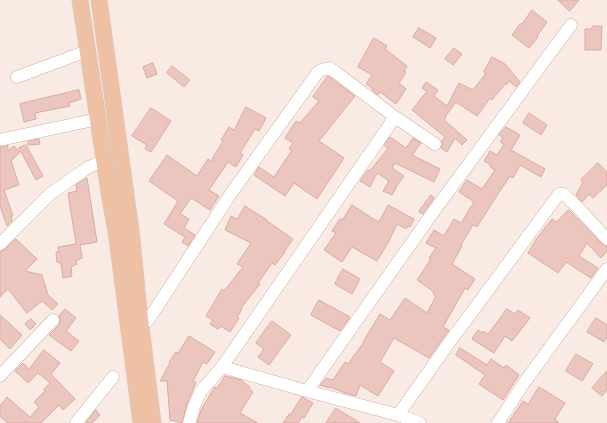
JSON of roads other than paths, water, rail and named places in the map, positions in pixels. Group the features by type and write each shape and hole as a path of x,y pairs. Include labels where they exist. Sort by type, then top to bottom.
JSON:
{"main road":[{"path":"80,0 116,231 141,423"},
{"path":"99,0 132,238 153,423"}],"street":[{"path":"306,391 434,211 571,25"},
{"path":"17,77 88,51"},
{"path":"141,327 149,319 232,192 318,72 321,70 328,68 334,71 435,144"},
{"path":"189,423 194,406 201,391 222,367 395,116"},
{"path":"6,139 98,119"},
{"path":"0,244 50,194 89,167 104,160"},
{"path":"398,416 449,343 559,194 564,194 607,239"},
{"path":"498,423 524,383 607,269"},
{"path":"0,376 53,320"},
{"path":"222,367 420,423"},
{"path":"76,423 113,377"}]}
